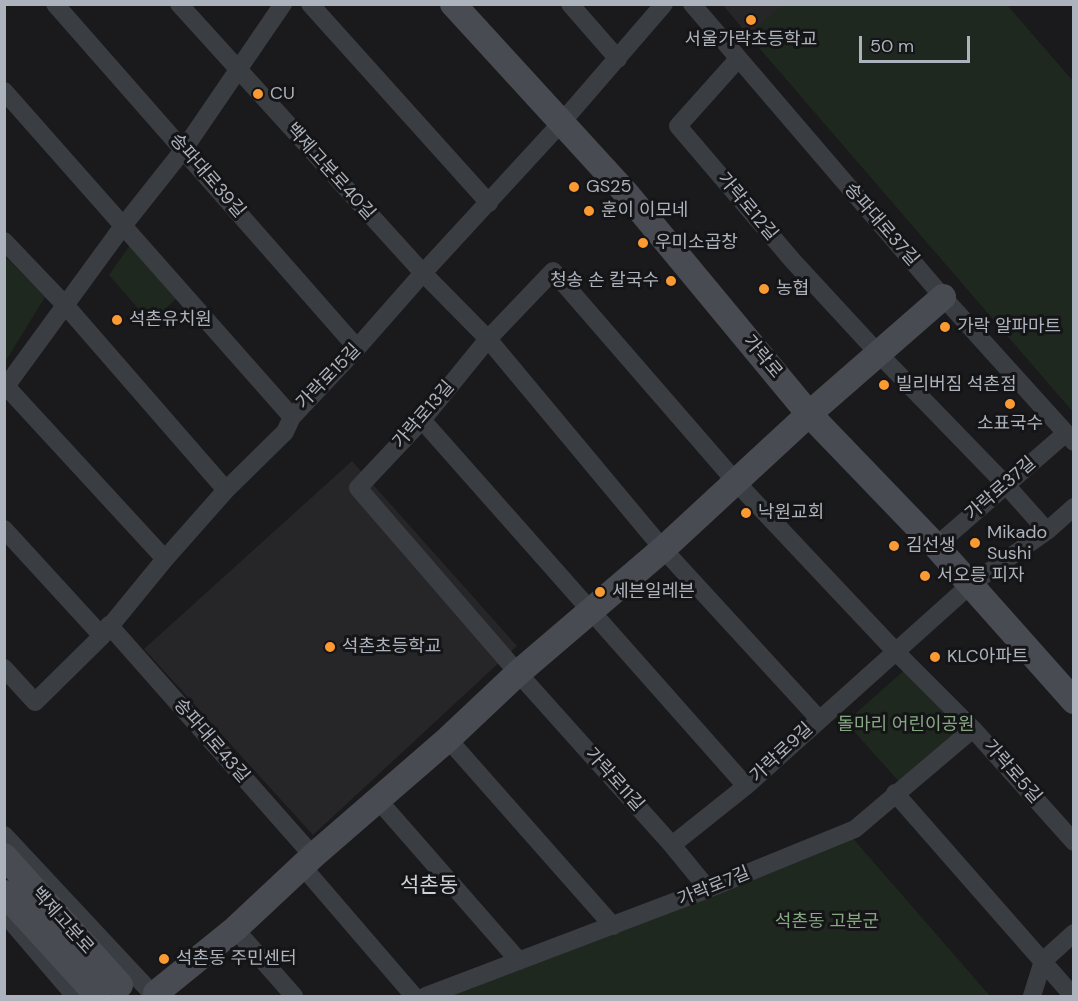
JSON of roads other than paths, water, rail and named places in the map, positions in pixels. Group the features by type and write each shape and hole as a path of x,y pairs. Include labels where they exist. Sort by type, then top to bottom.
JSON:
{"street":[{"name":"송파대로39길","path":"55,4 357,348"},
{"name":"백제고분로40길","path":"179,4 423,273"},
{"path":"165,559 5,386 123,226 184,149 283,4"},
{"path":"310,4 489,203"},
{"name":"가락로","path":"453,4 626,193 809,414 936,546 1074,701"},
{"path":"570,4 618,59"},
{"path":"562,122 664,4"},
{"name":"송파대로37길","path":"692,4 943,297 1070,437"},
{"name":"가락로12길","path":"738,59 678,126 793,261 1047,531"},
{"path":"4,91 292,417"},
{"name":"가락로15길","path":"106,631 226,490 285,432 292,417 562,122"},
{"path":"4,240 66,306 226,490"},
{"name":"가락로13길","path":"358,488 422,420 488,339 553,271 735,482"},
{"path":"423,273 488,339 663,549 819,718"},
{"path":"4,835 155,995 235,929 448,739 518,673 663,549 809,414 943,297"},
{"path":"422,420 746,786"},
{"name":"가락로37길","path":"936,546 1006,485 1070,437"},
{"path":"735,482 897,653"},
{"name":"가락로11길","path":"358,488 518,673 672,845 708,889"},
{"path":"970,585 1047,531 1074,507"},
{"name":"송파대로43길","path":"4,529 106,631 308,862"},
{"name":"가락로9길","path":"672,845 746,786 819,718 897,653 970,585"},
{"path":"4,668 35,702 106,631"},
{"name":"가락로5길","path":"897,653 973,729 1074,842"},
{"name":"가락로7길","path":"426,996 613,926 855,829 973,729"},
{"path":"448,739 613,926"},
{"path":"895,793 1073,996"},
{"path":"379,801 519,961"},
{"name":"백제고분로","path":"4,856 109,991"},
{"path":"308,862 414,996"},
{"name":"백제고분로","path":"4,893 109,991"},
{"path":"6,919 75,996"},
{"path":"235,929 294,996"},
{"path":"1032,996 1043,961 1074,933"}],"place":[{"name":"서울가락초등학교","path":"751,20"},
{"name":"CU","path":"258,94"},
{"name":"GS25","path":"574,187"},
{"name":"훈이 이모네","path":"589,211"},
{"name":"우미소곱창","path":"643,243"},
{"name":"청송 손 칼국수","path":"671,281"},
{"name":"농협","path":"764,289"},
{"name":"석촌유치원","path":"117,320"},
{"name":"가락 알파마트","path":"945,327"},
{"name":"빌리버짐 석촌점","path":"884,385"},
{"name":"소표국수","path":"1010,404"},
{"name":"낙원교회","path":"746,513"},
{"name":"Mikado Sushi","path":"975,543"},
{"name":"김선생","path":"894,546"},
{"name":"서오릉 피자","path":"925,576"},
{"name":"세븐일레븐","path":"600,592"},
{"name":"석촌초등학교","path":"330,647"},
{"name":"KLC아파트","path":"935,657"},
{"name":"석촌동 주민센터","path":"164,959"}],"district":[{"name":"석촌동","path":"429,886"}],"park label":[{"name":"돌마리 어린이공원","path":"906,725"},
{"name":"석촌동 고분군","path":"827,922"}]}
